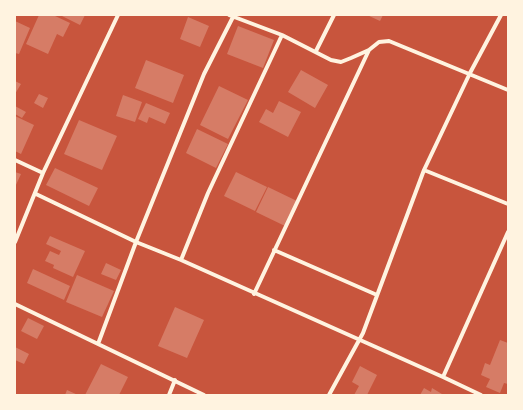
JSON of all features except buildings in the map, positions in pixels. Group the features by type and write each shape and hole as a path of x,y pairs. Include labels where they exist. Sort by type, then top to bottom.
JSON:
{"street":[{"path":"15,242 36,194 43,172 118,15"},
{"path":"316,51 334,15"},
{"path":"329,395 360,340 424,170 470,73 501,15"},
{"path":"98,344 136,242 204,74 232,16 282,35 331,60 341,62 369,50 379,42 389,41 470,73 508,90"},
{"path":"181,260 208,193 282,35"},
{"path":"254,294 369,50"},
{"path":"15,160 43,172"},
{"path":"424,170 508,204"},
{"path":"36,194 136,242 181,260 254,294 444,377 481,395"},
{"path":"444,377 508,232"},
{"path":"274,250 377,295"},
{"path":"15,304 204,395"},
{"path":"169,395 175,380"}]}
